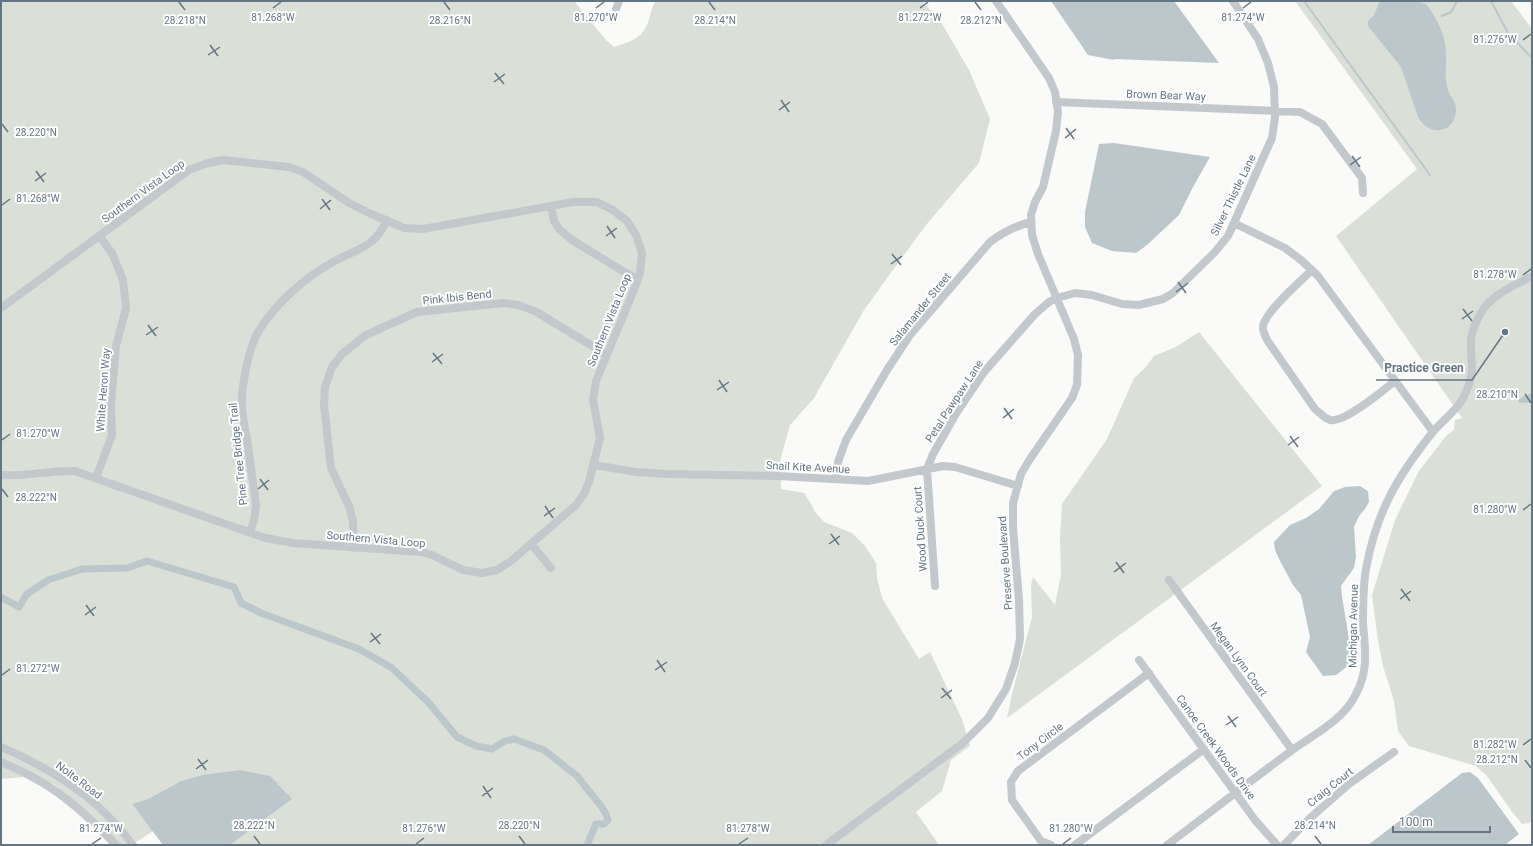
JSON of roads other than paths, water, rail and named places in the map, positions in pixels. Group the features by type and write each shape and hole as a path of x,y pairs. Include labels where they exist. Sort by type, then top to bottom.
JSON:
{"street":[{"name":"Preserve Boulevard","path":"826,845 963,742 988,718 1006,689 1015,663 1020,639 1019,600 1013,528 1013,503 1021,474 1072,398 1077,385 1078,355 1074,339 1038,254 1032,235 1031,222 1031,215 1035,202 1043,187 1056,131 1058,112 1055,92 1049,78 996,1"},
{"name":"Silver Thistle Lane","path":"1057,298 1075,292 1092,295 1122,304 1139,305 1163,299 1173,293 1214,254 1228,236 1272,138 1275,117 1274,87 1268,63 1258,39 1233,1"},
{"name":"Brown Bear Way","path":"1056,102 1300,112 1322,124 1362,178 1363,193"},
{"name":"Southern Vista Loop","path":"1,308 189,170 222,160 289,167 303,172 349,203 404,228 423,229 573,202 597,202 613,210 627,221 636,235 642,253 638,279 596,381 593,400 600,438 590,482 576,506 532,544 497,570 482,573 463,570 432,555 421,552 293,543 265,538 75,471 57,470 14,476 1,475"},
{"path":"551,206 556,225 572,240 638,279"},
{"name":"Pine Tree Bridge Trail","path":"250,532 254,520 256,505 242,408 244,378 251,351 259,330 282,301 328,265 364,247 374,240 382,231 387,220"},
{"name":"Salamander Street","path":"836,479 838,462 846,440 887,370 910,336 990,242 1000,234 1017,225 1031,222"},
{"path":"1234,223 1285,248 1312,270 1326,286 1433,432"},
{"name":"White Heron Way","path":"96,478 112,435 111,404 116,346 126,308 123,280 112,253 99,236"},
{"path":"1312,270 1274,308 1265,320 1263,328 1267,340 1316,409 1324,417 1330,420 1338,420 1348,416 1396,381"},
{"name":"Michigan Avenue","path":"1166,845 1292,750 1316,735 1349,707 1362,682 1366,659 1363,623 1366,570 1371,546 1387,499 1411,460 1433,432 1451,416 1466,393 1472,368 1471,339 1483,310 1503,291 1532,276"},
{"name":"Petal Pawpaw Lane","path":"927,469 933,454 954,418 984,372 1035,314 1049,302 1057,298"},
{"name":"Pink Ibis Bend","path":"354,548 353,521 349,506 330,468 324,405 325,387 332,367 342,354 366,335 417,312 504,303 535,310 607,355"},
{"name":"Snail Kite Avenue","path":"594,465 636,472 666,474 778,476 868,481 943,466 955,467 1018,486"},
{"name":"Wood Duck Court","path":"927,469 936,586"},
{"path":"532,544 551,568"},
{"name":"Megan Lynn Court","path":"1169,580 1292,750"},
{"name":"Canoe Creek Woods Drive","path":"1139,660 1254,820 1277,845"},
{"name":"Tony Circle","path":"1051,845 1041,841 1012,800 1011,782 1018,771 1148,673"},
{"name":"Nolte Road","path":"1,747 47,769 80,791 109,817 133,845"},
{"path":"1075,845 1204,749"},
{"name":"Craig Court","path":"1284,845 1309,818 1349,784 1394,752"},
{"name":"Nolte Road","path":"1,762 42,782 69,801 98,826 116,845"}],"waterway":[{"path":"1304,1 1430,175"},
{"path":"1442,16 1451,12 1457,1"},
{"path":"1491,1 1508,33 1532,58"},
{"path":"1,597 19,607 27,594 48,580 82,569 127,568 147,561 234,587 241,603 261,613 359,649 392,668 429,703 457,737 476,746 492,749 505,741 514,739 544,750 577,776 606,814 608,820 604,824 596,824 587,845"}],"place":[{"name":"Practice Green","path":"1505,332"}]}
